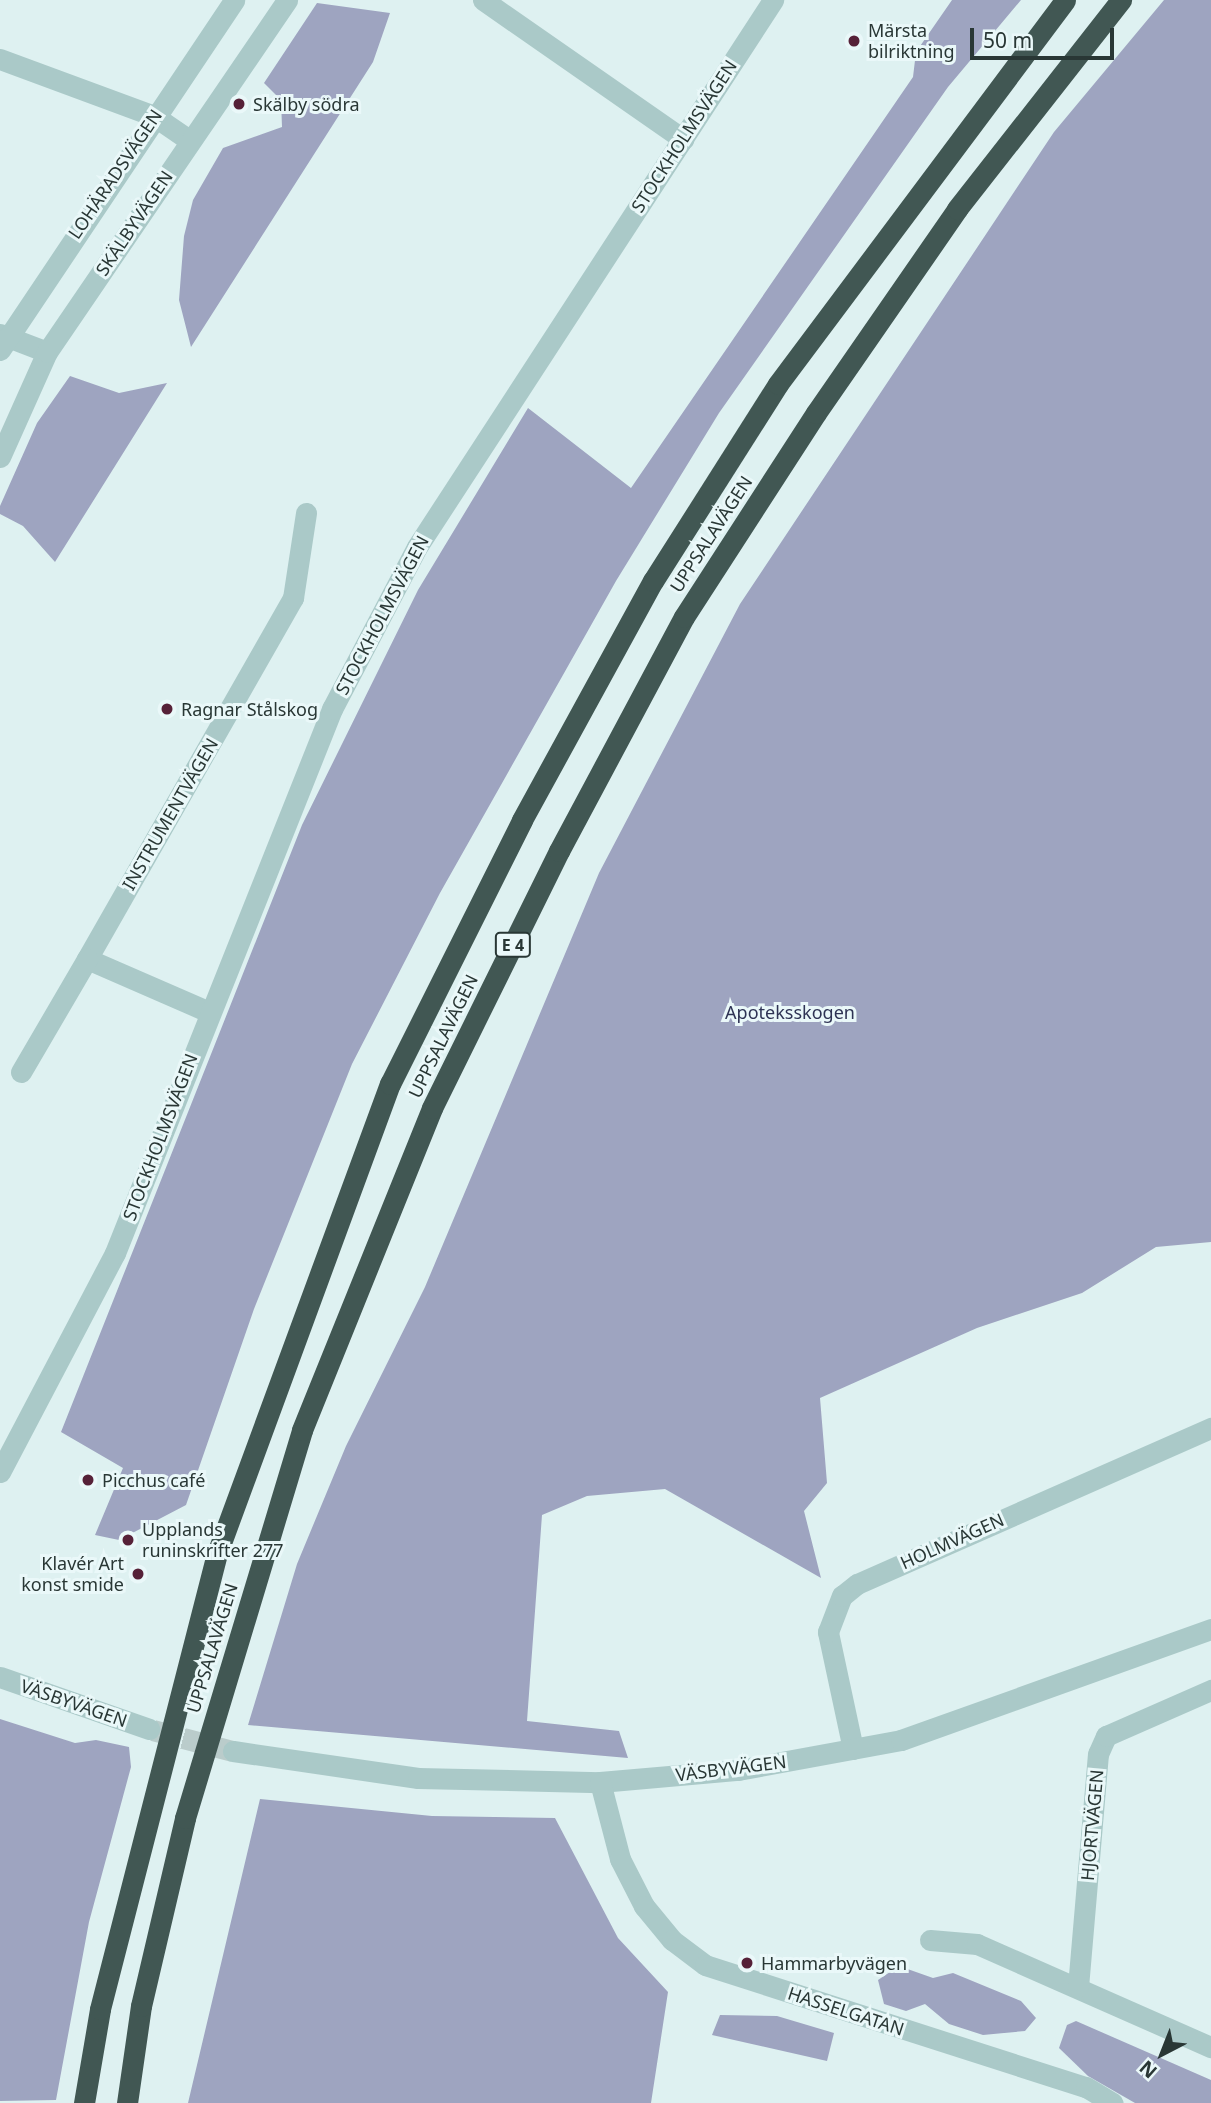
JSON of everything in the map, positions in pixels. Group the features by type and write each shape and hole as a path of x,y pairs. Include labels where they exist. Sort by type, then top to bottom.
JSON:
{"highway":[{"name":"UPPSALAVÄGEN","path":"84,2103 100,2009 218,1551 390,1084 522,820 653,581 778,384 1065,0"},
{"name":"UPPSALAVÄGEN","path":"127,2103 141,2006 185,1818 294,1456 432,1108 559,851 684,617 816,413 957,209 1121,0"}],"street":[{"name":"LOHÄRADSVÄGEN","path":"2,340 234,0"},
{"name":"SKÄLBYVÄGEN","path":"0,457 47,352 189,140 287,0"},
{"path":"483,0 682,139"},
{"name":"STOCKHOLMSVÄGEN","path":"0,1472 115,1253 332,709 417,547 773,0"},
{"path":"0,59 154,116 189,140"},
{"path":"2,340 47,352"},
{"name":"INSTRUMENTVÄGEN","path":"21,1072 293,598 306,513"},
{"path":"87,959 209,1012"},
{"name":"HOLMVÄGEN","path":"853,1749 828,1632 842,1596 857,1584 1211,1428"},
{"name":"VÄSBYVÄGEN","path":"233,1751 418,1778 600,1782 738,1770 901,1740 1211,1629"},
{"name":"VÄSBYVÄGEN","path":"0,1677 149,1729"},
{"name":"HJORTVÄGEN","path":"1078,1987 1098,1754 1106,1736 1211,1690"},
{"name":"HASSELGATAN","path":"600,1782 620,1859 644,1906 672,1940 705,1965 1086,2087 1113,2103"},
{"path":"930,1940 977,1944 1211,2047"}],"green space":[{"path":"952,0 1021,0 948,87 719,413 616,581 440,893 352,1064 254,1309 186,1505 119,1540 95,1535 123,1468 61,1432 302,825 418,590 528,408 631,488 913,77 916,52"},
{"name":"Apoteksskogen","path":"1164,0 1211,0 1211,1242 1156,1247 1082,1293 977,1328 820,1398 827,1483 804,1511 821,1578 665,1489 587,1496 542,1515 527,1721 619,1731 628,1758 248,1725 297,1564 346,1446 425,1287 599,873 740,604 1054,132"},
{"path":"317,3 390,13 373,62 191,347 179,300 184,236 193,200 223,148 282,127 281,100 264,83"},
{"path":"70,376 119,393 167,383 55,562 23,526 0,514 0,506 37,423"},
{"path":"0,1719 75,1743 96,1740 129,1747 131,1767 89,1922 56,2100 0,2101"},
{"path":"260,1799 432,1816 555,1818 618,1938 668,1992 651,2103 188,2103"},
{"path":"899,1966 933,1978 953,1973 1021,2001 1036,2018 1025,2031 983,2035 949,2024 925,2004 906,2011 884,2004 878,1980"},
{"path":"720,2015 777,2016 834,2033 827,2061 712,2035"},
{"path":"1076,2021 1211,2080 1211,2103 1135,2103 1088,2076 1059,2048 1067,2025"}],"tunnel":[{"path":"153,1730 233,1751"}],"place":[{"name":"Märsta bilriktning","path":"854,41"},
{"name":"Skälby södra","path":"239,104"},
{"name":"Ragnar Stålskog","path":"167,709"},
{"name":"Picchus café","path":"88,1480"},
{"name":"Upplands runinskrifter 277","path":"128,1540"},
{"name":"Klavér Art konst smide","path":"138,1574"},
{"name":"Hammarbyvägen","path":"747,1963"}]}
